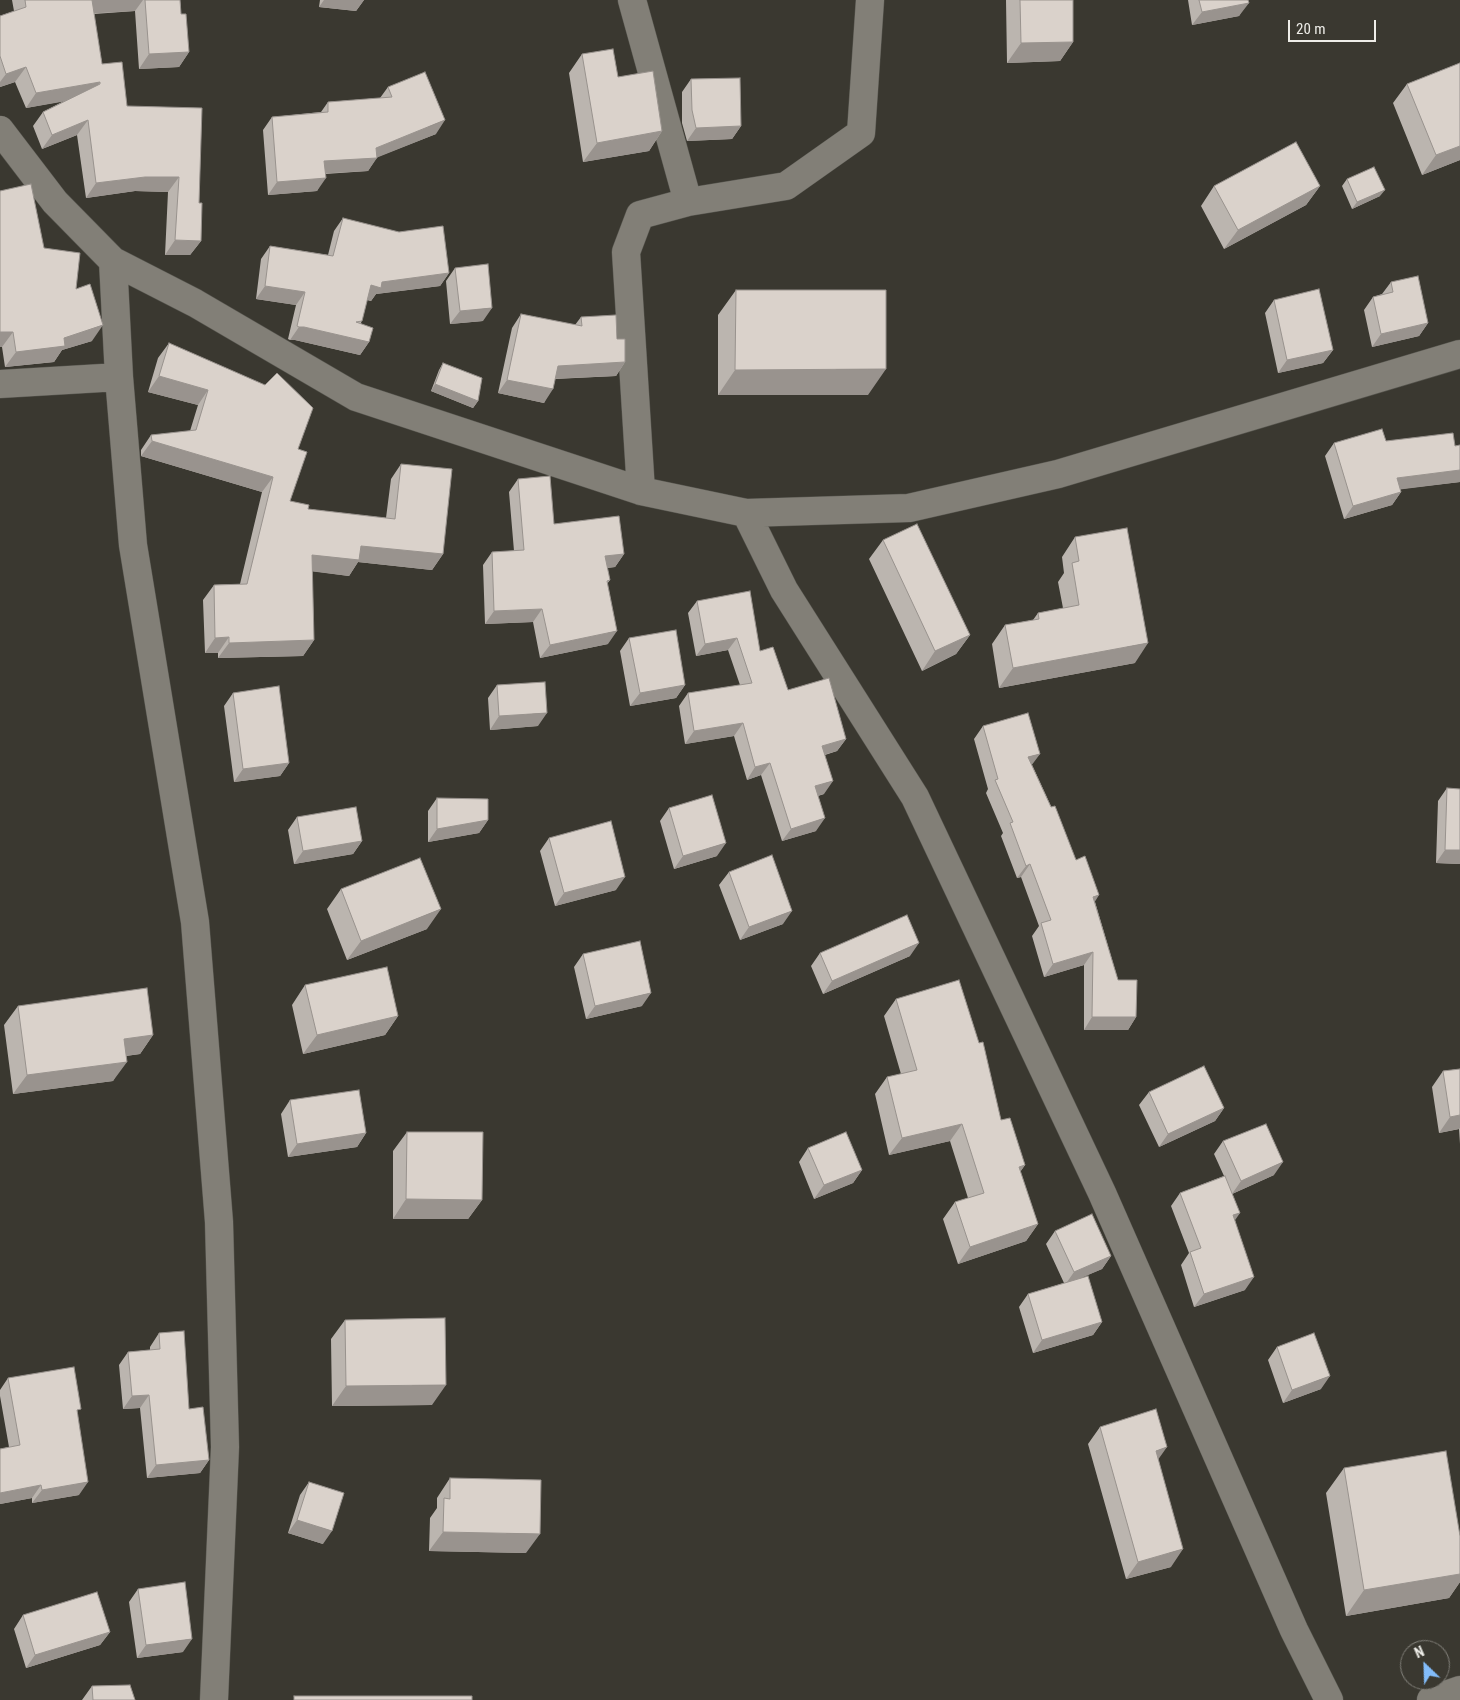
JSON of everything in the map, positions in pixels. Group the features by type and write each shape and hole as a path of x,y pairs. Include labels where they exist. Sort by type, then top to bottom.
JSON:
{"street":[{"path":"632,0 688,202"},
{"path":"640,490 626,252 640,215 688,202 786,186 861,133 870,0"},
{"path":"0,130 55,202 113,261 195,303 356,397 640,490 746,513 909,508 1058,474 1460,354"},
{"path":"113,261 119,377 133,545 195,922 219,1222 225,1447 214,1700"},
{"path":"0,384 119,377"},
{"path":"746,513 784,590 914,797 1102,1194 1294,1630 1329,1700"},
{"path":"1431,1700 1460,1690"}],"building":[{"path":"25,0 92,0 102,64 122,62 127,106 202,108 199,203 202,203 201,241 175,240 179,177 145,177 96,183 88,120 52,135 43,112 100,84 100,82 36,93 26,67 6,74 0,56 0,16 26,7"},
{"path":"145,0 180,0 181,14 186,14 189,52 149,54"},
{"path":"1020,0 1073,0 1073,42 1021,43"},
{"path":"1199,0 1248,0 1249,3 1202,12"},
{"path":"613,49 618,77 653,71 662,131 597,143 582,54"},
{"path":"1460,63 1460,146 1436,155 1407,84"},
{"path":"425,72 445,120 376,148 377,158 324,161 326,178 277,182 272,117 328,112 328,102 392,97 388,87"},
{"path":"740,78 741,126 696,128 692,110 691,79"},
{"path":"1296,142 1320,186 1238,230 1214,186"},
{"path":"1374,167 1385,190 1357,202 1347,179"},
{"path":"31,184 44,248 80,253 76,289 90,284 103,325 64,338 65,346 16,352 13,332 0,332 0,191"},
{"path":"343,218 399,232 443,226 449,273 382,282 381,288 371,285 362,321 356,322 373,328 369,342 297,326 305,292 265,286 270,246 333,256"},
{"path":"488,264 492,308 460,311 455,268"},
{"path":"1418,276 1428,323 1381,334 1373,297 1393,292 1391,282"},
{"path":"1319,289 1333,350 1287,360 1274,300"},
{"path":"736,290 886,290 886,369 735,370"},
{"path":"521,314 582,326 581,317 616,315 617,339 625,339 625,362 558,366 553,389 507,380"},
{"path":"169,343 265,385 277,373 313,408 298,449 307,452 290,501 309,505 308,509 395,519 401,464 452,469 443,554 361,546 359,560 312,555 314,640 229,643 229,637 215,638 214,585 247,584 273,477 152,441 151,435 196,430 208,390 159,376"},
{"path":"443,363 482,378 478,401 435,384"},
{"path":"1382,429 1386,441 1453,433 1455,446 1460,445 1460,470 1397,478 1401,492 1353,506 1334,443"},
{"path":"550,476 554,524 619,516 624,554 605,556 610,580 607,581 617,631 550,645 542,609 494,611 492,552 524,550 518,479"},
{"path":"917,524 970,635 935,651 883,540"},
{"path":"1127,528 1148,643 1013,668 1005,625 1039,619 1038,613 1079,605 1072,563 1079,561 1075,537"},
{"path":"750,591 760,651 773,647 788,690 829,678 846,739 822,746 833,781 815,786 825,818 791,829 770,763 755,767 743,723 694,731 688,693 752,683 737,638 705,644 697,601"},
{"path":"676,630 685,685 640,693 629,638"},
{"path":"545,682 547,713 499,716 497,685"},
{"path":"279,686 289,763 243,769 233,693"},
{"path":"1028,713 1040,754 1028,757 1051,807 1055,806 1076,860 1085,856 1099,895 1093,897 1118,980 1137,980 1136,1017 1092,1017 1093,952 1053,964 1041,923 1051,920 1030,864 1026,866 1010,823 1013,822 995,780 998,779 983,726"},
{"path":"1447,788 1460,789 1460,850 1445,850"},
{"path":"712,795 726,843 683,856 669,808"},
{"path":"437,798 488,799 488,820 437,829"},
{"path":"356,807 362,841 303,851 297,817"},
{"path":"611,821 625,877 564,893 549,838"},
{"path":"772,855 792,911 749,927 729,872"},
{"path":"420,858 441,909 361,941 341,889"},
{"path":"907,915 919,943 832,981 820,953"},
{"path":"640,941 651,993 595,1006 583,954"},
{"path":"387,967 398,1016 317,1035 305,985"},
{"path":"959,980 979,1043 983,1042 1001,1120 1010,1118 1025,1165 1019,1167 1038,1224 970,1247 955,1202 984,1193 962,1124 902,1138 887,1077 917,1070 896,999"},
{"path":"147,988 153,1035 124,1039 127,1062 27,1075 18,1006"},
{"path":"1204,1066 1224,1108 1168,1134 1149,1092"},
{"path":"1460,1069 1460,1115 1450,1117 1443,1071"},
{"path":"359,1090 366,1133 297,1144 290,1100"},
{"path":"1266,1124 1283,1162 1241,1181 1223,1141"},
{"path":"407,1132 483,1132 482,1200 406,1199"},
{"path":"846,1132 862,1170 824,1185 808,1148"},
{"path":"1225,1176 1240,1213 1233,1215 1254,1277 1204,1294 1190,1252 1201,1248 1180,1193"},
{"path":"1092,1214 1111,1256 1074,1272 1055,1231"},
{"path":"1088,1276 1102,1322 1042,1340 1028,1294"},
{"path":"445,1318 446,1385 346,1386 345,1320"},
{"path":"184,1331 189,1409 203,1407 209,1460 156,1465 149,1395 132,1396 128,1352 160,1349 159,1333"},
{"path":"1314,1333 1330,1376 1292,1390 1277,1347"},
{"path":"74,1367 81,1409 77,1410 88,1482 42,1490 41,1485 0,1493 0,1449 20,1445 8,1378"},
{"path":"1156,1409 1167,1447 1156,1451 1183,1549 1138,1562 1100,1427"},
{"path":"1446,1451 1460,1536 1460,1574 1364,1590 1344,1468"},
{"path":"450,1478 541,1480 540,1534 443,1532 444,1498 450,1499"},
{"path":"309,1482 344,1493 332,1531 297,1520"},
{"path":"185,1582 192,1639 146,1645 138,1589"},
{"path":"97,1592 110,1632 35,1655 23,1615"},
{"path":"130,1685 135,1700 93,1700 92,1686"},
{"path":"294,1696 472,1696 472,1700 294,1700"}]}
